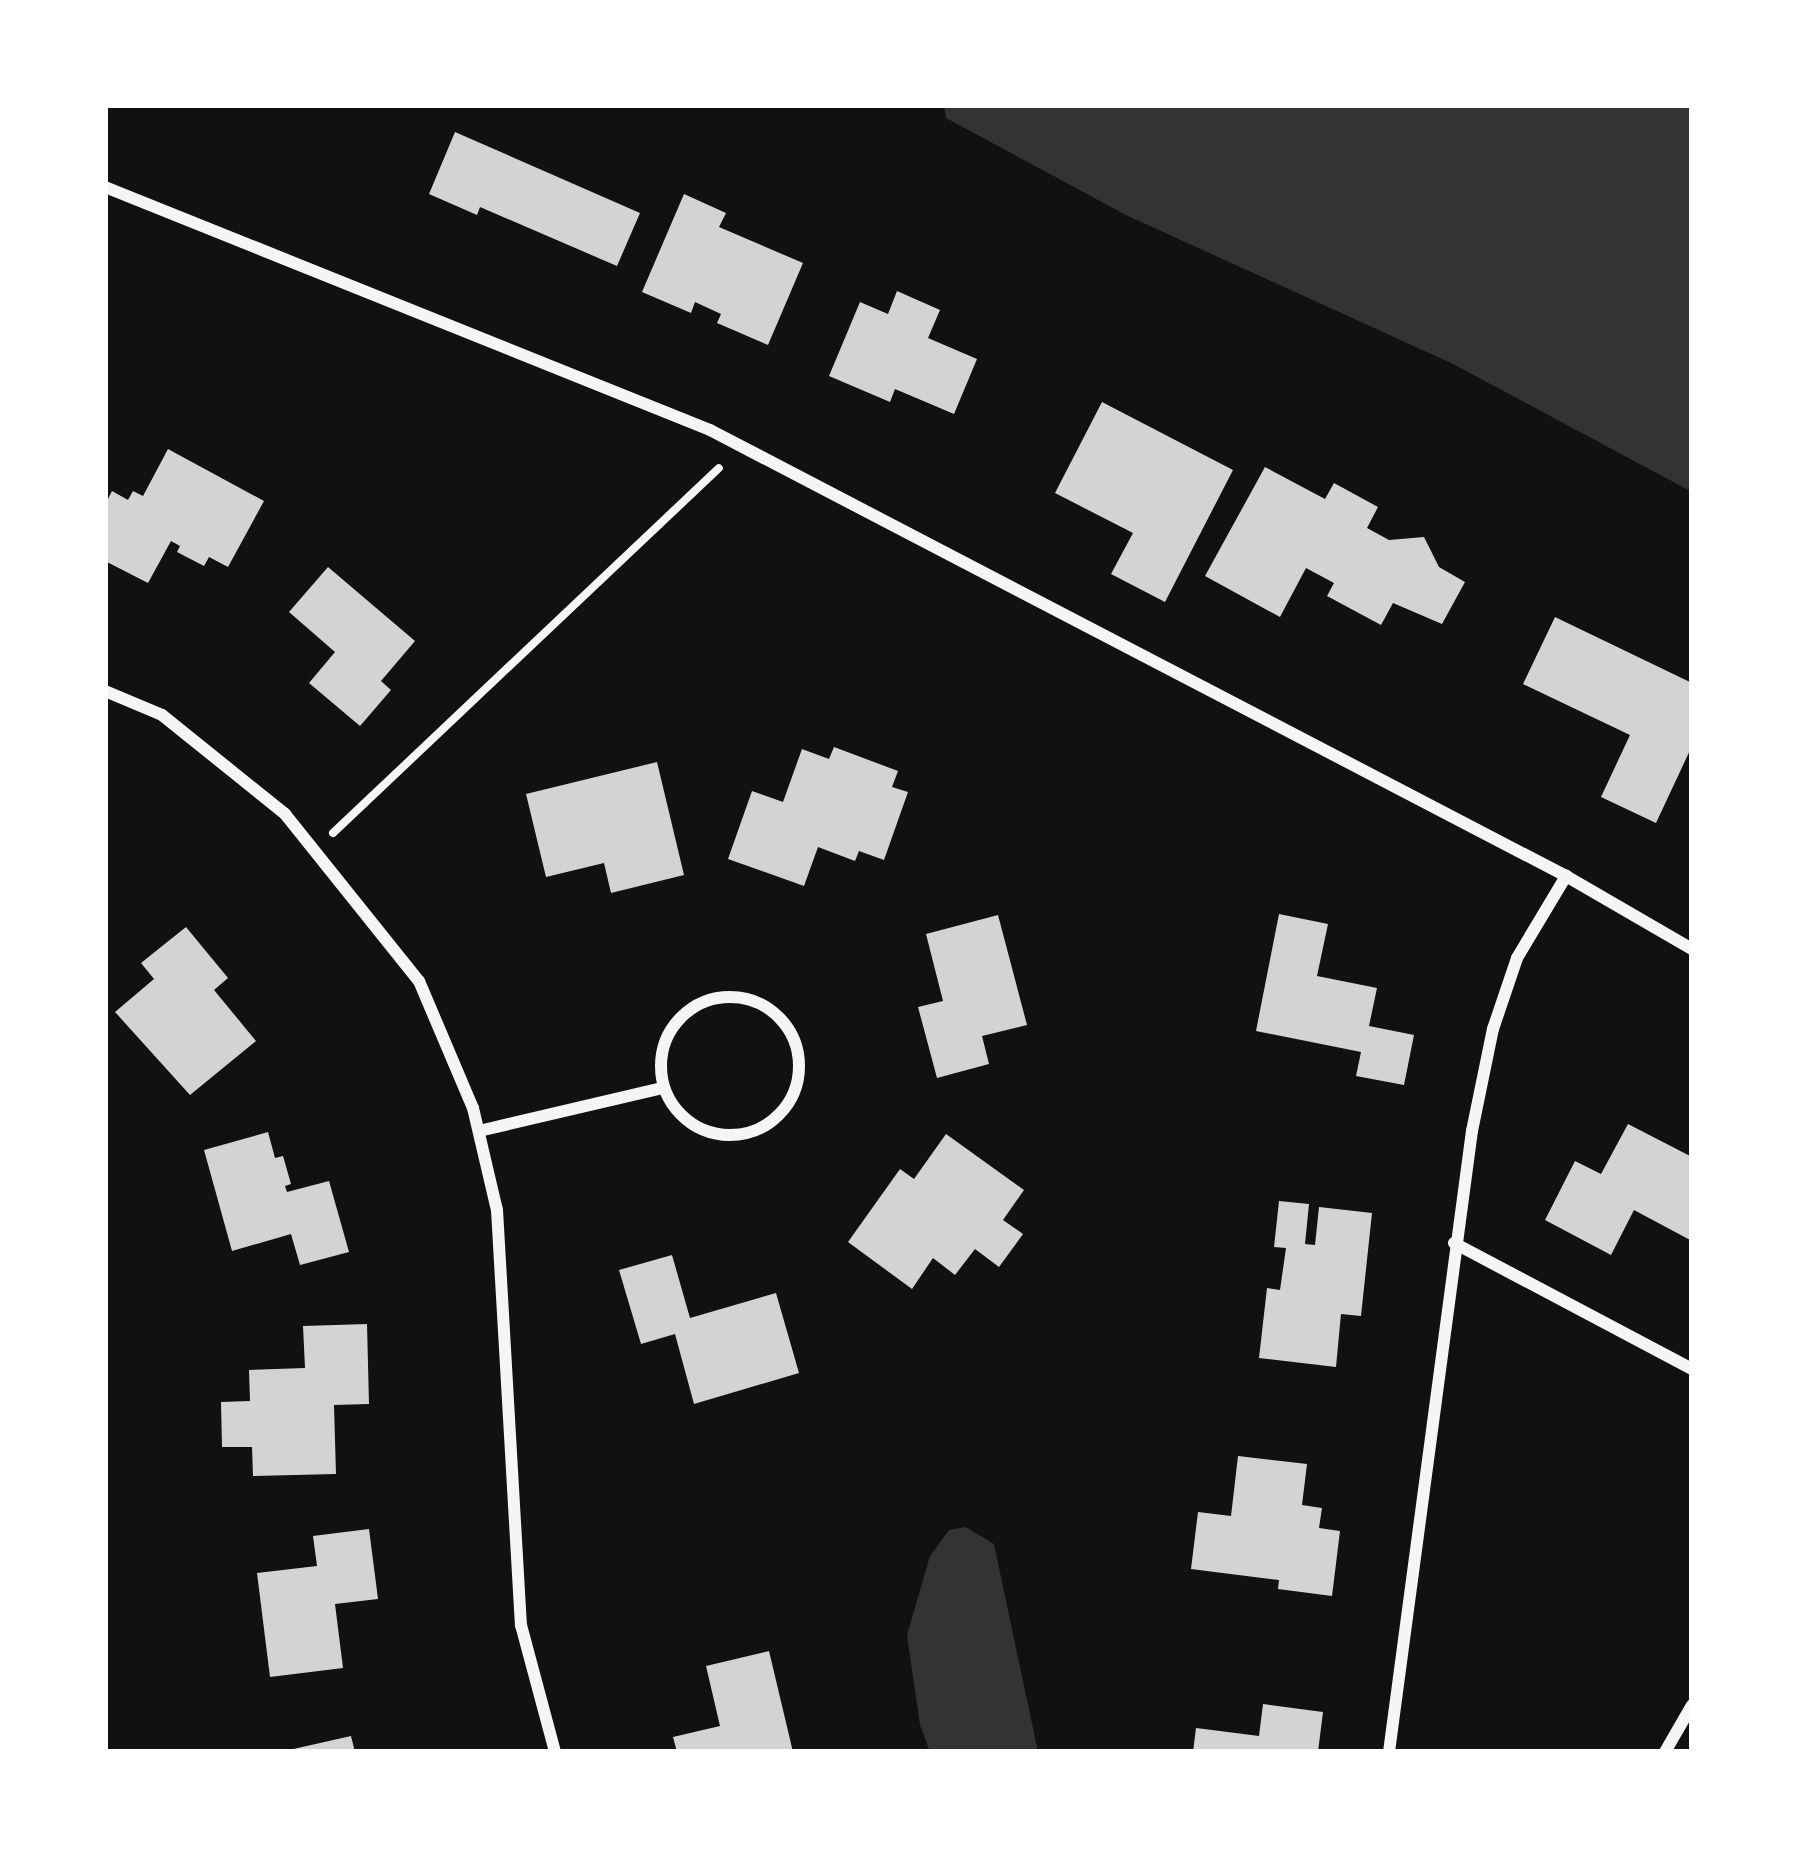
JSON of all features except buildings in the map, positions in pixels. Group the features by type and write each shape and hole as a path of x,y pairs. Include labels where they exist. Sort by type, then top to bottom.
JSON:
{"street":[{"path":"105,187 742,446 1566,876 1692,949"},
{"path":"105,691 162,715 285,814 419,981 479,1131 497,1210 521,1625 555,1752"},
{"path":"1390,1752 1454,1244 1493,1030 1517,958 1566,876"},
{"path":"745,998 786,1024 797,1045 800,1070 788,1104 762,1129 740,1136 692,1126 674,1109 663,1088 665,1040 698,1004 745,998"},
{"path":"479,1131 663,1088"},
{"path":"1454,1244 1692,1370"},
{"path":"1665,1752 1692,1705"}],"path":[{"path":"314,850 742,446"}],"shaded area":[{"path":"944,105 1692,105 1692,492 1453,364 1126,215 946,118"},
{"path":"966,1527 994,1544 1038,1752 930,1752 920,1725 907,1635 930,1556 949,1530"}]}
